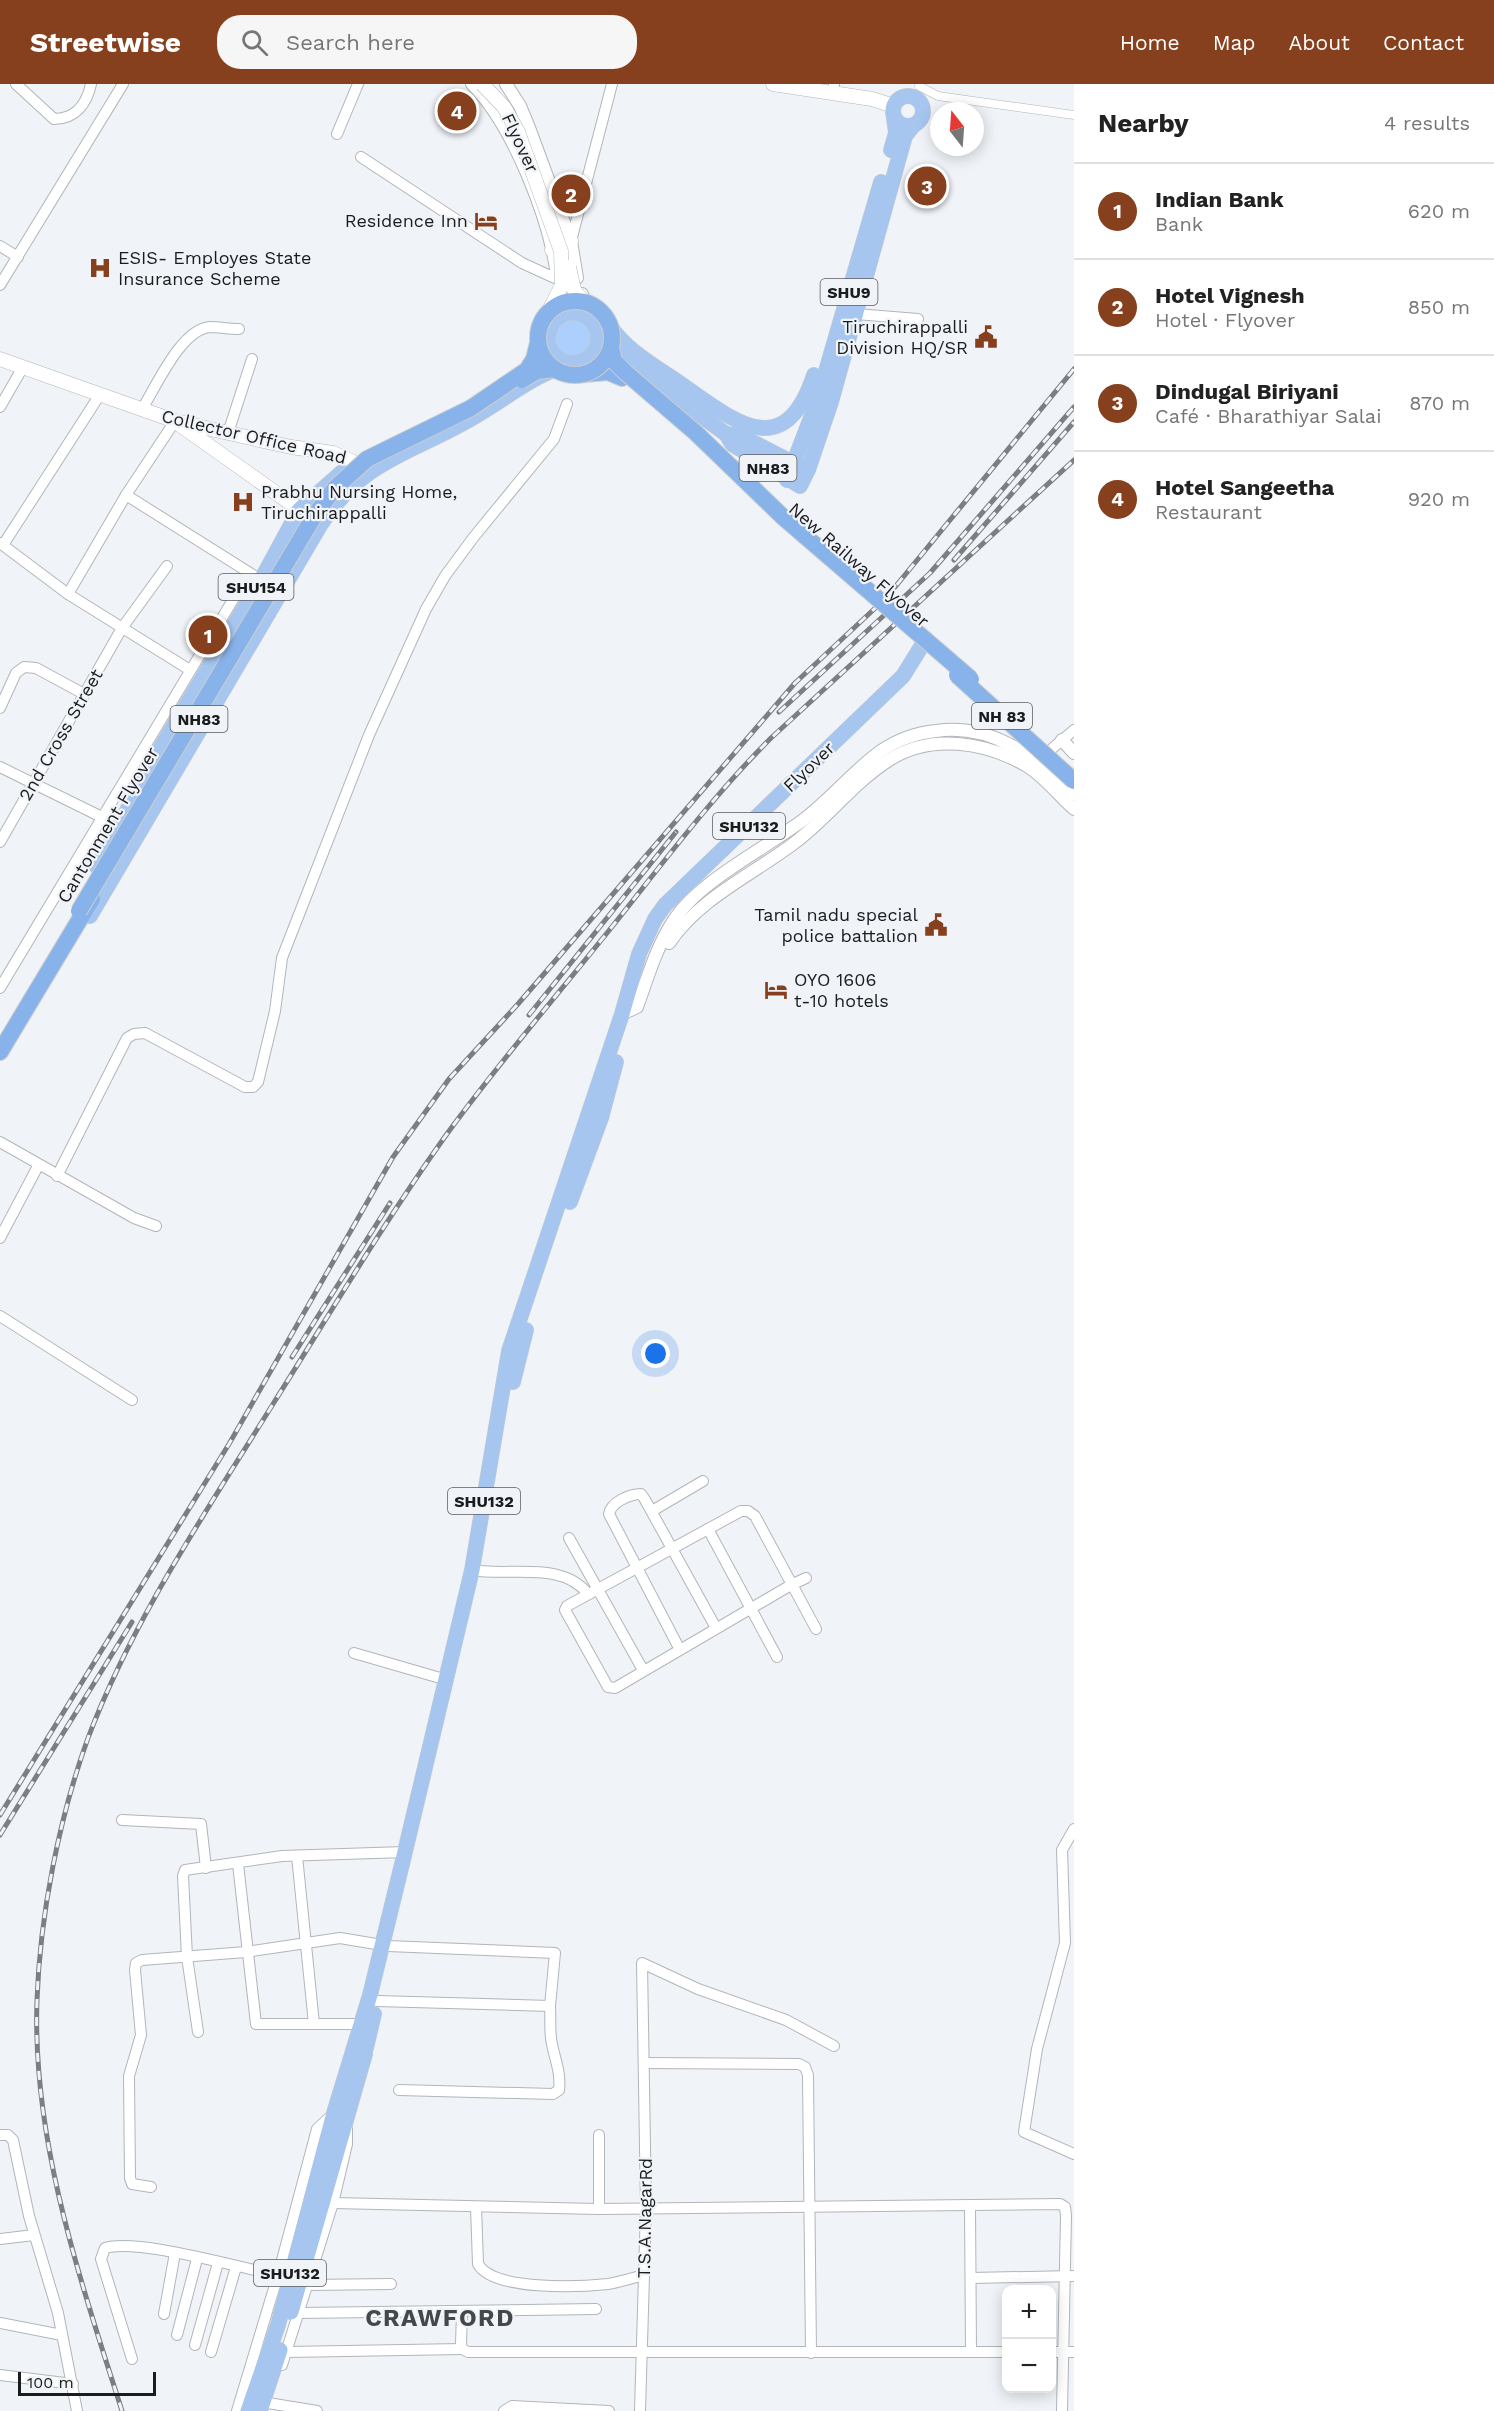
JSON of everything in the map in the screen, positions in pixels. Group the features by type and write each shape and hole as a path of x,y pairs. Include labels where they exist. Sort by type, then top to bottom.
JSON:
{"highway":[{"path":"551,321 565,303 584,302 604,315 599,324 611,348 601,365 583,365"},
{"name":"Cantonment Flyover","path":"82,912 316,513 335,488 379,452 462,413 527,370 534,359 538,331 551,321"},
{"path":"538,343 541,354 555,369"},
{"name":"New Railway Flyover","path":"611,348 614,361 625,372 696,434 784,518 928,645 1074,781"},
{"name":"New Railway Flyover","path":"555,369 574,375 583,365 622,378 785,528 971,679 1074,770"},
{"name":"Cantonment Flyover","path":"63,941 342,489 376,460 475,411 532,374 555,369"},
{"name":"NH83","path":"0,1031 63,941"},
{"name":"NH83","path":"0,1052 63,941"}],"main road":[{"name":"Flyover","path":"482,84 504,107 518,132 561,250 562,285 551,321"},
{"name":"Flyover","path":"494,84 519,119 564,242 571,282 584,302"},
{"path":"773,84 872,99 907,97"},
{"path":"830,84 907,97"},
{"path":"907,97 904,126 913,126"},
{"name":"SHU9","path":"802,467 831,402 849,316 907,97 922,105 923,115 905,136 849,316"},
{"path":"552,250 571,241"},
{"path":"628,363 609,356 583,365 569,362 554,354 550,347 551,321 575,313 599,324 629,349 732,419 752,427 763,428 784,422 804,402 830,329 849,316"},
{"name":"SHU154","path":"63,941 118,825 208,666 255,576 299,510 356,462 398,436 462,408 538,356 551,321"},
{"path":"599,324 615,352 726,434 741,436 802,467"},
{"path":"583,365 596,348 599,324"},
{"name":"Collector Office Road","path":"0,358 99,396 175,421 333,453 371,470"},
{"name":"NH83","path":"63,941 81,929 102,898 318,525 350,487 371,470 475,417 536,376 557,367 583,365"},
{"path":"175,421 318,525"},
{"name":"NH83","path":"726,434 732,444 800,486 802,467"},
{"name":"Flyover","path":"630,1004 651,938 671,909 864,725 907,680 928,645"},
{"name":"SHU132","path":"264,2408 310,2249 340,2117 361,2045 362,2024 385,1946 405,1852 475,1570 509,1350 630,1004"},
{"path":"361,2045 377,2001 385,1946 436,1754 475,1570"},
{"name":"SHU132","path":"248,2411 278,2325 335,2137"}],"street":[{"path":"16,84 54,119 63,119 79,111 88,98 91,84"},
{"path":"0,285 123,84"},
{"path":"337,134 358,84"},
{"path":"472,84 494,108 533,190 552,250 557,279 551,321"},
{"path":"506,84 520,106 571,241 579,285 599,324"},
{"path":"571,241 612,84"},
{"path":"907,97 938,96 1074,116"},
{"path":"361,157 522,263 557,279"},
{"path":"0,246 18,257"},
{"path":"849,316 918,319"},
{"path":"142,409 171,359 193,333 209,327 238,329"},
{"path":"228,433 252,359"},
{"path":"0,407 23,367"},
{"path":"99,396 2,544 68,594 190,670"},
{"path":"57,1176 127,1038 134,1034 145,1033 245,1087 253,1087 258,1082 275,1011 282,958 369,735 411,641 445,576 554,439 567,404"},
{"path":"68,594 126,495 175,421"},
{"path":"0,988 190,670 255,576 126,495"},
{"name":"2nd Cross Street","path":"0,842 122,628 167,566"},
{"path":"0,708 16,673 24,667 36,668 84,694"},
{"path":"1033,764 1074,730"},
{"path":"1062,740 1074,753"},
{"path":"630,1004 645,995 668,944 693,914 804,836 889,760 927,745 968,744 1033,764 1074,794"},
{"path":"1033,764 1074,810"},
{"path":"0,767 118,825"},
{"path":"0,1142 38,1166 134,1218 156,1226"},
{"path":"0,1238 38,1166"},
{"path":"0,1316 132,1400"},
{"path":"652,1511 703,1481"},
{"path":"680,1648 609,1514 610,1508 635,1494 640,1494 652,1511 670,1548 716,1628"},
{"path":"806,1578 791,1585 680,1648 615,1688 608,1687 565,1610 567,1606 637,1566 741,1511 748,1510 755,1516 791,1585 816,1629"},
{"path":"708,1529 777,1656"},
{"path":"569,1538 593,1592 643,1670"},
{"path":"475,1570 559,1575 593,1592"},
{"path":"354,1653 447,1680"},
{"path":"122,1820 201,1824 206,1868"},
{"path":"1074,1829 1062,1850 1065,1944 1037,2049 1024,2133 1074,2154"},
{"path":"198,2032 187,1957 183,1872 189,1869 297,1856 405,1852"},
{"path":"297,1856 314,2024"},
{"path":"238,1864 246,1952 256,2024 362,2024"},
{"path":"151,2187 132,2184 130,2178 129,2076 141,2035 136,1963 142,1960 246,1952 340,1938 385,1946 555,1953 550,2006 552,2044 558,2060 559,2090 553,2094 399,2090"},
{"name":"T.S.A.NagarRd","path":"640,2411 646,2208 642,1963 698,1989 786,2020 834,2046"},
{"path":"377,2001 550,2006"},
{"path":"644,2063 799,2064 805,2067 808,2075 811,2353"},
{"path":"237,2411 278,2275 317,2129 340,2117 347,2144 333,2203 287,2352 264,2408 317,2411"},
{"path":"0,2135 8,2135 13,2140 34,2235 62,2334 77,2411"},
{"path":"598,2135 599,2209"},
{"path":"333,2203 599,2209 970,2207 1060,2204 1069,2207 1070,2276 1069,2352 1062,2411"},
{"path":"476,2207 478,2264 482,2271 498,2280 559,2286 609,2284 644,2275"},
{"path":"970,2207 971,2352"},
{"path":"0,2239 34,2235"},
{"path":"132,2359 101,2253 105,2248 118,2245 176,2253 278,2275"},
{"path":"164,2314 176,2253"},
{"path":"177,2335 197,2259"},
{"path":"195,2345 218,2263"},
{"path":"211,2352 236,2267"},
{"path":"971,2278 1070,2276"},
{"path":"308,2285 391,2283"},
{"path":"299,2313 596,2309"},
{"path":"462,2312 462,2349"},
{"path":"0,2323 62,2334"},
{"path":"287,2352 462,2349 468,2352 1002,2352"},
{"path":"0,2375 73,2384"},
{"path":"504,2411 512,2406 609,2411"}],"shaded area":[{"path":"573,317 588,323 594,338 588,353 573,359 558,353 552,338 558,323"}],"railway":[{"path":"0,1815 229,1444 393,1157 449,1079 518,1004 795,683 886,598 1074,369"},
{"path":"779,712 930,573 1074,407"},
{"path":"954,560 1074,422"},
{"path":"122,2411 75,2260 51,2157 42,2105 37,2053 37,2000 47,1901 68,1801 88,1738 126,1651 172,1567 378,1236 421,1170 505,1058 688,831 749,760 1074,460"},
{"path":"529,1015 676,832"},
{"path":"292,1357 390,1203"},
{"path":"0,1835 132,1622"}],"place":[{"name":"Hotel Sangeetha","path":"457,111"},
{"name":"Dindugal Biriyani","path":"927,186"},
{"name":"Hotel Vignesh","path":"571,194"},
{"name":"Residence Inn","path":"486,221"},
{"name":"ESIS- Employes State Insurance Scheme","path":"100,268"},
{"name":"Tiruchirappalli Division HQ/SR","path":"986,337"},
{"name":"Prabhu Nursing Home, Tiruchirappalli","path":"243,502"},
{"name":"Indian Bank","path":"208,635"},
{"name":"Tamil nadu special police battalion","path":"936,925"},
{"name":"OYO 1606 t-10 hotels","path":"776,990"}],"district":[{"name":"CRAWFORD","path":"440,2318"}]}
